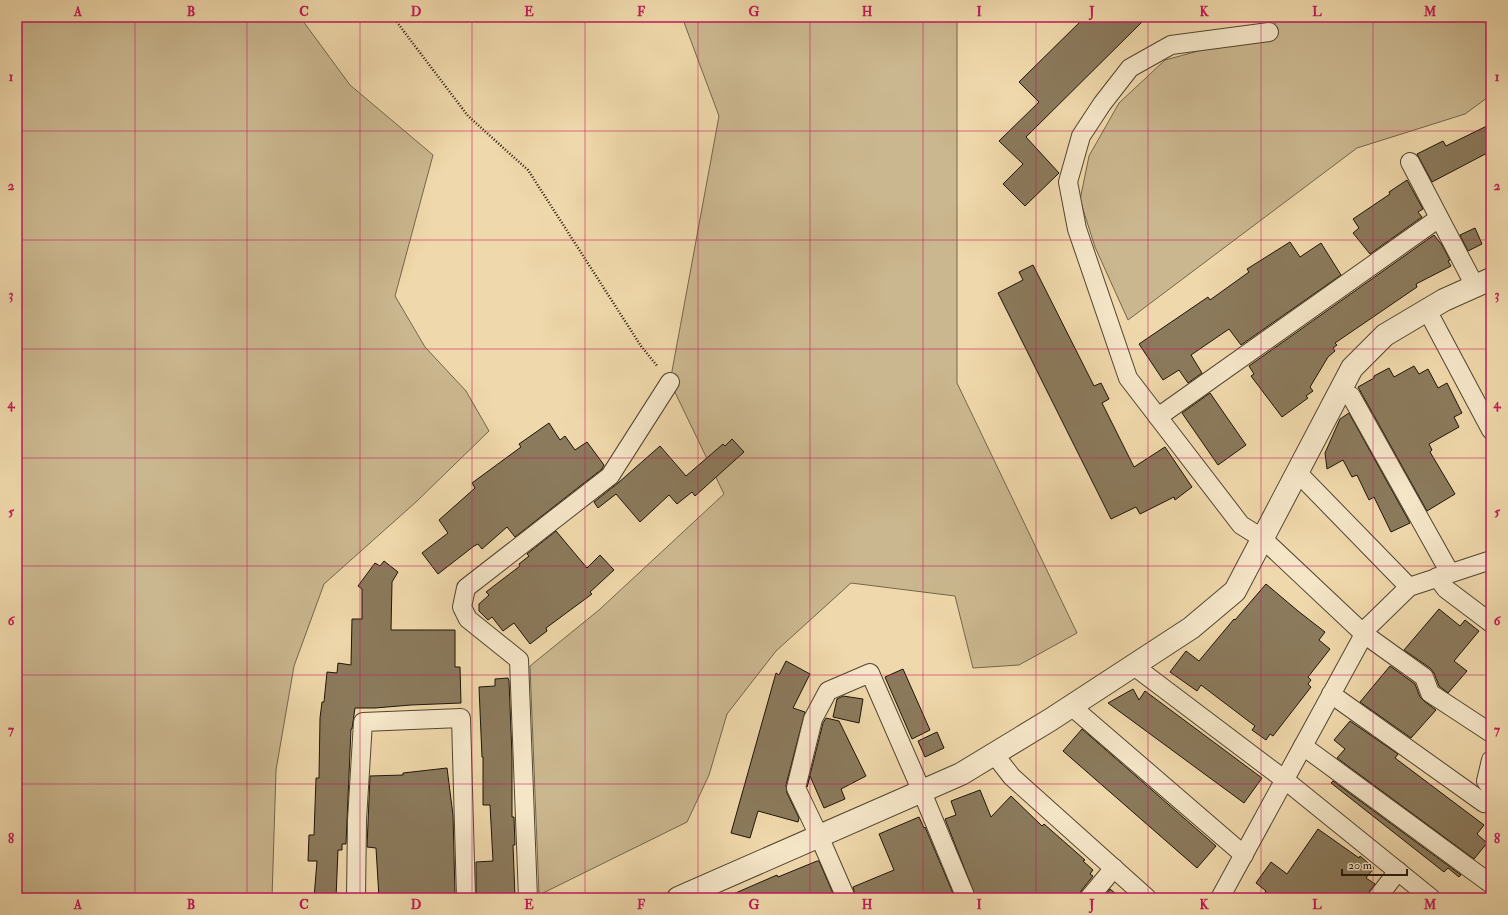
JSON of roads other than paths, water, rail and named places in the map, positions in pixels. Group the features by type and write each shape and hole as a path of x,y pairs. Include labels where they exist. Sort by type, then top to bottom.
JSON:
{"street":[{"path":"1270,32 1171,45 1130,68 1102,104 1081,136 1068,182 1077,229 1128,378 1241,525 1262,538 1364,634 1424,677 1430,693 1491,734"},
{"path":"678,898 961,774 1071,706 1192,628 1235,591 1352,368 1385,335 1444,300 1483,283 1439,218 1410,162"},
{"path":"1158,417 1439,218"},
{"path":"1427,310 1491,430"},
{"path":"528,898 518,660 468,619 462,607 466,588 610,476 670,382"},
{"path":"1340,391 1351,396 1444,575 1446,589 1491,623"},
{"path":"1297,472 1409,587"},
{"path":"1220,898 1368,626 1409,587 1491,560"},
{"path":"1134,666 1284,780 1431,898"},
{"path":"846,898 796,788 813,718 828,691 870,673 966,898"},
{"path":"1331,694 1484,803 1491,798"},
{"path":"1071,706 1244,855"},
{"path":"356,898 357,820 363,722 461,718 466,898"},
{"path":"1303,746 1491,884"},
{"path":"994,754 1012,777 1147,898"},
{"path":"1491,760 1486,781 1491,788"},
{"path":"1089,898 1114,868"},
{"path":"1377,898 1398,871"}]}
